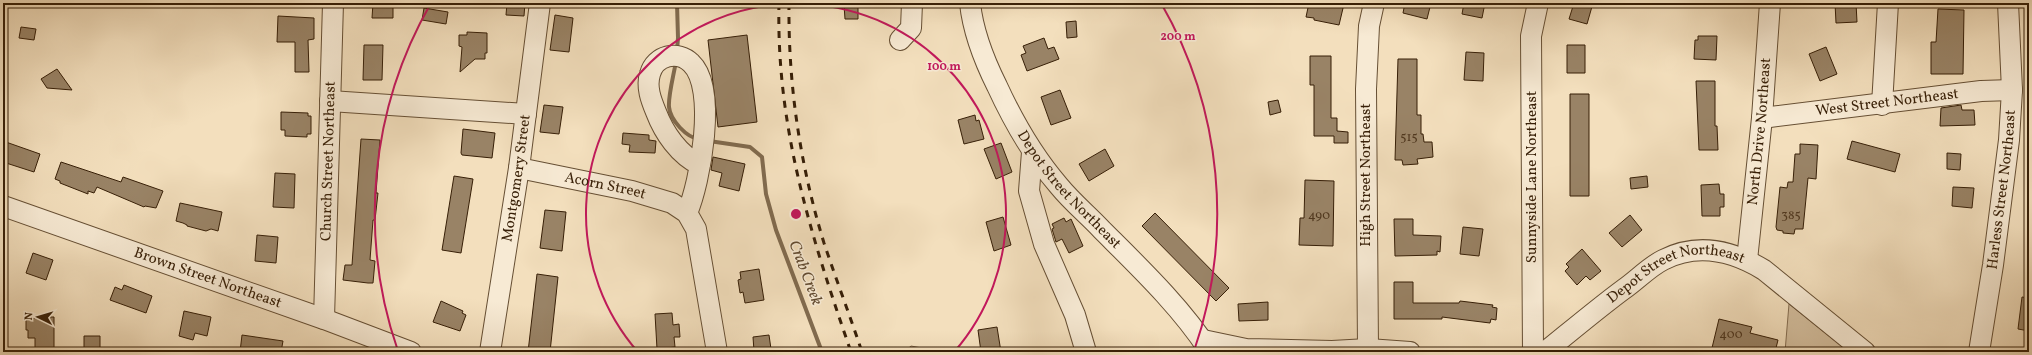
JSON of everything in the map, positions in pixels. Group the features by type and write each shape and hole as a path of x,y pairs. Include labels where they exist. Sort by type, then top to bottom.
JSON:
{"street":[{"name":"Church Street Northeast","path":"324,319 333,3"},
{"name":"Montgomery Street","path":"490,352 519,168 540,3"},
{"path":"900,40 911,28 912,3"},
{"name":"Depot Street Northeast","path":"970,3 972,24 988,67 1010,114 1032,152 1060,188 1127,255 1207,346"},
{"name":"High Street Northeast","path":"1368,348 1366,88 1369,26 1374,3"},
{"name":"Sunnyside Lane Northeast","path":"1533,352 1531,36 1538,3"},
{"name":"North Drive Northeast","path":"1747,260 1762,118 1770,3"},
{"path":"1882,105 1888,3"},
{"name":"Harless Street Northeast","path":"1979,352 1993,265 2009,140 2012,90 2008,3"},
{"path":"702,148 688,159 665,131 649,95 650,73 658,60 677,57 692,64 702,87 705,108 702,148 693,200 687,213 696,229 717,352"},
{"name":"West Street Northeast","path":"1762,118 1882,105 1981,91 2012,90"},
{"path":"330,101 526,114"},
{"path":"1032,152 1029,191 1044,244 1075,315 1086,352"},
{"name":"Acorn Street","path":"519,168 632,191 672,203 687,213"},
{"name":"Brown Street Northeast","path":"3,206 324,319 400,350"},
{"name":"Depot Street Northeast","path":"1545,352 1662,260 1678,254 1708,250 1747,260 1764,270 1865,352"},
{"path":"1207,346 1246,349 1332,351 1368,348 1410,352"}],"shaded area":[{"path":"1789,304 1849,352 1785,352"},
{"path":"911,346 927,349 934,352 904,352"}],"building":[{"path":"373,3 393,3 393,18 372,18"},
{"path":"507,3 525,3 524,16 506,15"},
{"path":"1309,3 1344,4 1339,25 1306,17"},
{"path":"1405,3 1431,3 1427,19 1403,13"},
{"path":"1464,3 1485,3 1482,18 1462,14"},
{"path":"1574,3 1593,3 1587,24 1569,19"},
{"path":"1835,3 1856,3 1857,22 1836,23"},
{"path":"844,5 858,5 858,19 845,19"},
{"path":"424,8 448,12 446,24 422,20"},
{"path":"1938,9 1964,10 1963,74 1931,74 1931,42 1936,42"},
{"path":"555,15 573,18 569,52 550,50"},
{"path":"278,16 314,18 314,39 308,40 309,72 295,72 295,42 277,42"},
{"path":"1076,21 1077,37 1067,38 1066,22"},
{"path":"21,27 36,29 34,40 19,38"},
{"path":"467,32 487,33 487,53 485,53 485,59 475,59 460,72 462,47 459,46 459,35 467,35"},
{"path":"747,35 757,122 718,127 708,40"},
{"path":"1698,36 1717,36 1716,60 1694,59 1695,40 1698,40"},
{"path":"1044,38 1048,49 1054,47 1059,59 1027,71 1021,55 1026,53 1023,46"},
{"path":"364,45 383,45 382,80 363,80"},
{"path":"1567,45 1585,45 1585,73 1567,73"},
{"path":"1826,47 1837,74 1820,81 1809,54"},
{"path":"1466,52 1484,53 1483,81 1464,80"},
{"path":"1310,56 1331,56 1331,118 1337,118 1337,131 1348,132 1348,143 1334,143 1334,136 1314,136 1314,85 1310,85"},
{"path":"1398,59 1417,59 1417,115 1421,115 1421,134 1423,134 1424,142 1432,142 1433,157 1417,159 1418,164 1403,165 1402,160 1395,160"},
{"path":"57,69 72,90 47,88 41,79"},
{"path":"1696,81 1715,81 1715,126 1717,126 1718,150 1699,150"},
{"path":"1060,90 1071,118 1051,125 1041,97"},
{"path":"1570,94 1589,94 1589,196 1570,196"},
{"path":"1278,100 1281,112 1270,115 1268,102"},
{"path":"544,105 563,107 559,134 540,132"},
{"path":"1961,105 1962,110 1974,110 1975,125 1940,126 1941,108"},
{"path":"281,112 308,113 308,116 311,116 311,134 307,134 307,137 285,136 285,130 281,130"},
{"path":"975,115 976,121 979,120 984,139 964,144 958,120"},
{"path":"463,129 495,133 492,158 462,155"},
{"path":"623,133 649,135 649,140 656,141 655,153 629,152 630,145 622,144"},
{"path":"361,139 380,140 376,193 378,193 375,220 373,220 370,260 375,261 373,283 343,280 345,265 352,265"},
{"path":"3,141 40,154 34,172 3,162"},
{"path":"1852,141 1900,154 1895,172 1847,159"},
{"path":"1001,143 1012,172 996,179 984,149"},
{"path":"1800,144 1818,145 1816,179 1808,178 1803,229 1795,229 1794,234 1783,233 1783,231 1777,230 1776,227 1780,187 1787,188 1788,182 1793,182 1795,154 1800,154"},
{"path":"1105,149 1114,166 1089,181 1079,164"},
{"path":"1947,153 1961,154 1960,170 1947,169"},
{"path":"713,157 745,164 739,191 719,186 722,173 711,170"},
{"path":"61,162 121,182 123,177 163,191 156,208 144,207 97,187 94,193 88,191 88,194 60,183 60,181 55,179"},
{"path":"275,173 295,174 294,208 273,207"},
{"path":"454,176 473,179 461,253 442,250"},
{"path":"1647,176 1648,187 1631,189 1630,178"},
{"path":"1305,180 1334,181 1333,246 1299,245 1300,218 1304,218"},
{"path":"1719,184 1720,194 1724,194 1724,207 1720,207 1720,216 1702,216 1701,185"},
{"path":"1953,187 1974,188 1972,208 1952,206"},
{"path":"180,203 222,212 218,231 211,229 206,231 187,226 176,221"},
{"path":"545,210 566,212 562,251 540,248"},
{"path":"1155,213 1229,288 1216,301 1142,226"},
{"path":"1630,215 1642,230 1622,247 1609,233"},
{"path":"1003,217 1011,245 994,251 986,222"},
{"path":"1064,218 1066,222 1071,219 1083,246 1069,253 1062,239 1056,242 1052,229 1054,228 1052,224"},
{"path":"1394,219 1413,219 1413,235 1441,236 1440,252 1437,251 1437,255 1395,256"},
{"path":"1463,227 1483,229 1479,256 1460,254"},
{"path":"257,235 278,237 276,263 255,261"},
{"path":"1582,249 1601,271 1590,280 1586,276 1577,285 1565,271 1569,267 1566,264"},
{"path":"33,253 53,260 46,280 26,273"},
{"path":"759,269 764,300 745,303 743,292 740,293 738,280 741,279 740,272"},
{"path":"537,274 558,277 550,352 528,352"},
{"path":"1394,282 1413,282 1413,303 1459,303 1460,301 1493,305 1492,307 1497,308 1496,320 1491,319 1490,323 1442,317 1442,319 1394,319"},
{"path":"124,285 152,296 146,313 110,300 115,287 122,290"},
{"path":"2022,297 2029,298 2029,331 2018,329"},
{"path":"441,301 463,311 462,313 466,315 460,331 433,322"},
{"path":"1268,302 1268,320 1239,321 1238,304"},
{"path":"184,311 211,317 207,336 195,333 193,340 179,336"},
{"path":"672,313 673,325 679,324 680,337 674,337 675,347 657,349 655,314"},
{"path":"54,317 54,352 35,352 35,338 28,338 26,318"},
{"path":"1719,319 1752,327 1750,333 1778,340 1775,352 1711,352"},
{"path":"997,327 1001,352 981,352 978,330"},
{"path":"242,335 283,341 281,352 240,352"},
{"path":"769,335 771,349 754,351 753,337"},
{"path":"84,336 100,336 100,349 84,349"}],"waterway":[{"name":"Crab Creek","path":"677,3 677,50"},
{"name":"Crab Creek","path":"676,61 669,97 670,112 676,123 684,132 694,138 699,139"},
{"name":"Crab Creek","path":"709,141 750,147 762,157 766,194 776,230 822,352"}],"railway":[{"path":"779,3 783,94 790,137 799,180 822,266 851,352"},
{"path":"789,3 789,33 793,94 808,184 824,243 862,352"}]}
